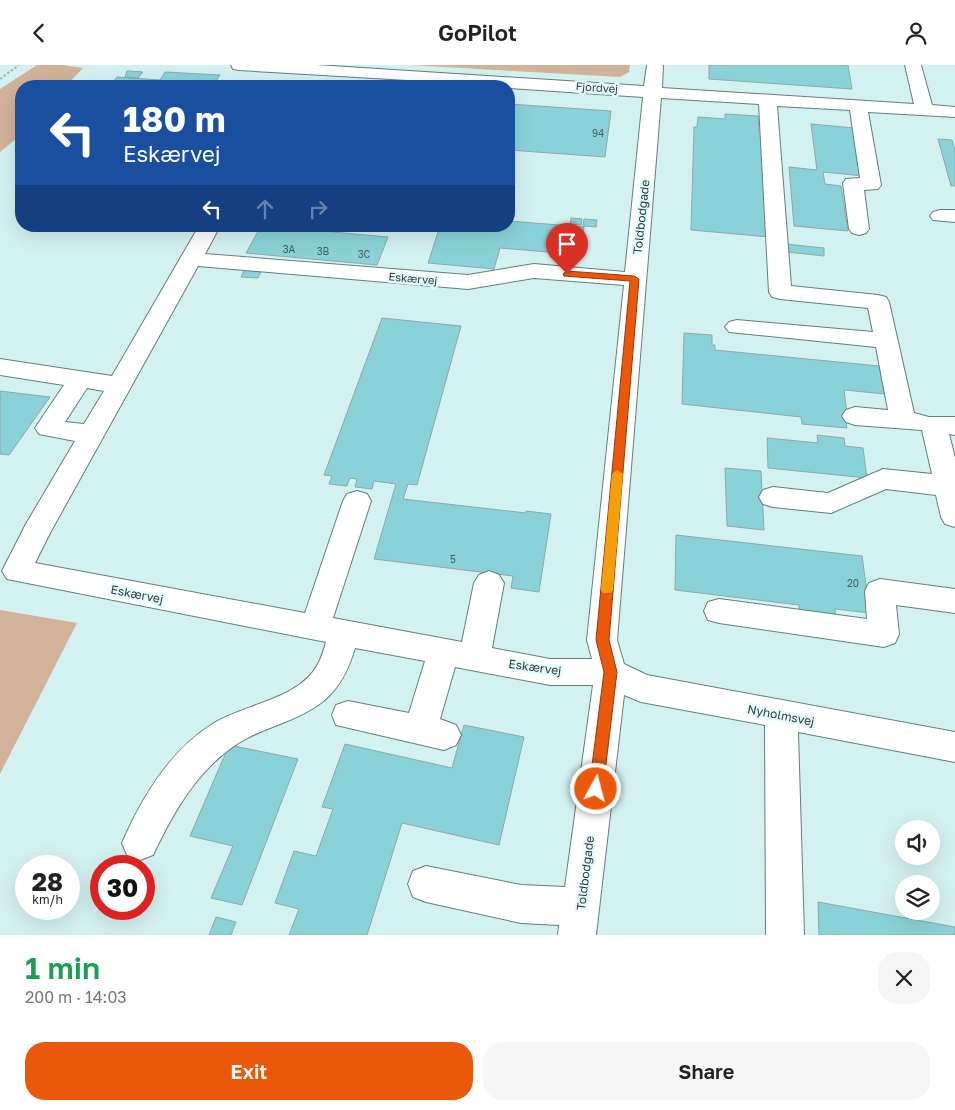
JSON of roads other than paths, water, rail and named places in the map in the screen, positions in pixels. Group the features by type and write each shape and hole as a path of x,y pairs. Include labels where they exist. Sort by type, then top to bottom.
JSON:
{"street":[{"name":"Fjordvej","path":"239,65 476,80"},
{"name":"Toldbodgade","path":"579,921 611,672 602,640 655,65"},
{"path":"913,65 924,109"},
{"path":"293,80 299,69"},
{"name":"Fjordvej","path":"515,82 955,112"},
{"path":"768,99 780,292 878,301 903,421"},
{"path":"858,105 871,185 853,183 859,229"},
{"name":"Eskærvej","path":"207,232 36,532 16,571 550,672 611,672"},
{"name":"Eskærvej","path":"192,259 468,283 534,271 634,279"},
{"path":"737,327 886,341"},
{"path":"0,367 120,385"},
{"path":"80,379 48,428 92,434"},
{"path":"855,415 944,425 948,486 955,517"},
{"path":"773,497 831,503 883,479 948,486"},
{"path":"140,843 168,791 205,749 226,733 299,702 317,689 328,675 330,630 357,501"},
{"path":"475,658 489,583"},
{"path":"719,611 884,634 880,591 955,601"},
{"path":"348,715 432,732 444,652"},
{"name":"Nyholmsvej","path":"611,672 641,688 955,747"},
{"path":"781,715 785,935"},
{"path":"426,884 521,904 579,921"}]}
